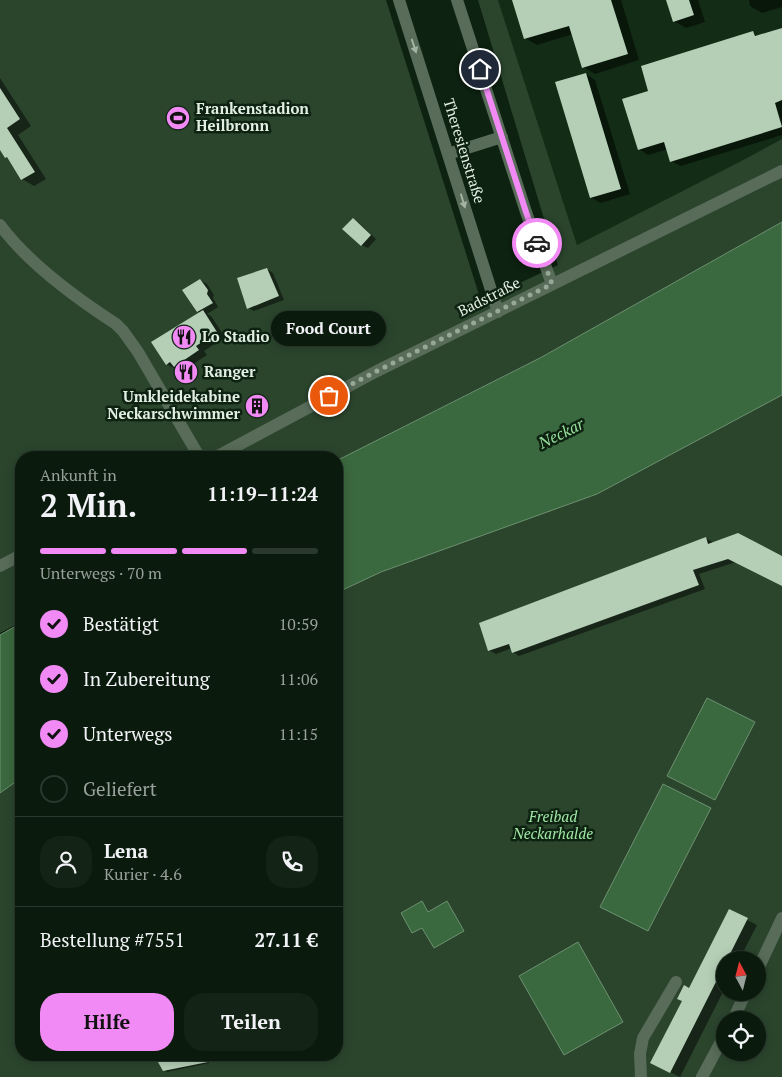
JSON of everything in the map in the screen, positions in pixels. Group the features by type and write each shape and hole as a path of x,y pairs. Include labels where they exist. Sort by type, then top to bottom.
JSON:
{"street":[{"name":"Theresienstraße","path":"399,0 498,312"},
{"path":"457,0 526,212 552,284"},
{"path":"448,154 502,137"},
{"name":"Badstraße","path":"227,451 377,371 782,171"},
{"path":"0,225 37,265 123,330 196,451"},
{"path":"0,566 15,558"},
{"path":"766,952 782,918"},
{"path":"641,1077 640,1054 643,1038 676,982"},
{"path":"702,1077 716,1051"}],"shaded area":[{"path":"498,0 782,0 782,139 577,245"}],"green space":[{"path":"0,0 386,0 481,301 558,265 478,0 498,0 577,245 782,139 782,222 540,358 343,457 343,451 15,451 15,625 0,633"},
{"name":"Freibad Neckarhalde","path":"782,395 782,1077 0,1077 0,793 15,782 15,1061 343,1061 343,590 381,572 597,494"}],"water":[{"name":"Neckar","path":"782,222 782,395 597,494 381,572 343,590 343,457 540,358"},
{"path":"15,626 15,782 0,793 0,635"},
{"path":"707,698 755,722 715,800 667,776"},
{"path":"663,784 711,808 648,931 600,907"},
{"path":"422,901 428,912 447,901 464,931 434,948 422,928 412,933 401,913"},
{"path":"578,942 623,1022 564,1055 519,976"}],"building":[{"path":"512,0 611,0 628,54 582,68 569,26 524,39"},
{"path":"666,0 689,0 694,15 673,22"},
{"path":"782,28 782,100 775,103 782,127 670,162 664,142 638,150 622,99 648,91 641,66 753,31 755,36"},
{"path":"586,73 621,189 590,198 555,82"},
{"path":"0,88 20,119 7,128 35,172 21,180 7,157 5,158 0,150"},
{"path":"353,218 371,235 361,246 342,229"},
{"path":"267,268 279,296 247,309 237,278"},
{"path":"200,279 208,290 207,294 213,303 197,312 182,290"},
{"name":"Lo Stadio","path":"203,310 217,332 196,346 199,350 174,367 170,362 166,365 151,342"},
{"path":"738,533 782,556 782,586 728,559 693,570 699,585 512,653 509,644 488,651 479,623 706,537 708,544"},
{"path":"729,909 748,918 732,951 716,951 716,982 670,1073 650,1063 682,1001 677,999 684,985 689,988"},
{"path":"157,1061 208,1061 208,1062 163,1071"}],"way so far":[{"path":"329,396 552,284 537,243"}],"place":[{"name":"Frankenstadion Heilbronn","path":"178,118"},
{"name":"Lo Stadio","path":"184,337"},
{"name":"Ranger","path":"186,372"},
{"name":"Food Court","path":"329,396"},
{"name":"Umkleidekabine Neckarschwimmer","path":"257,406"}],"route":[{"path":"480,69 537,243"}]}
